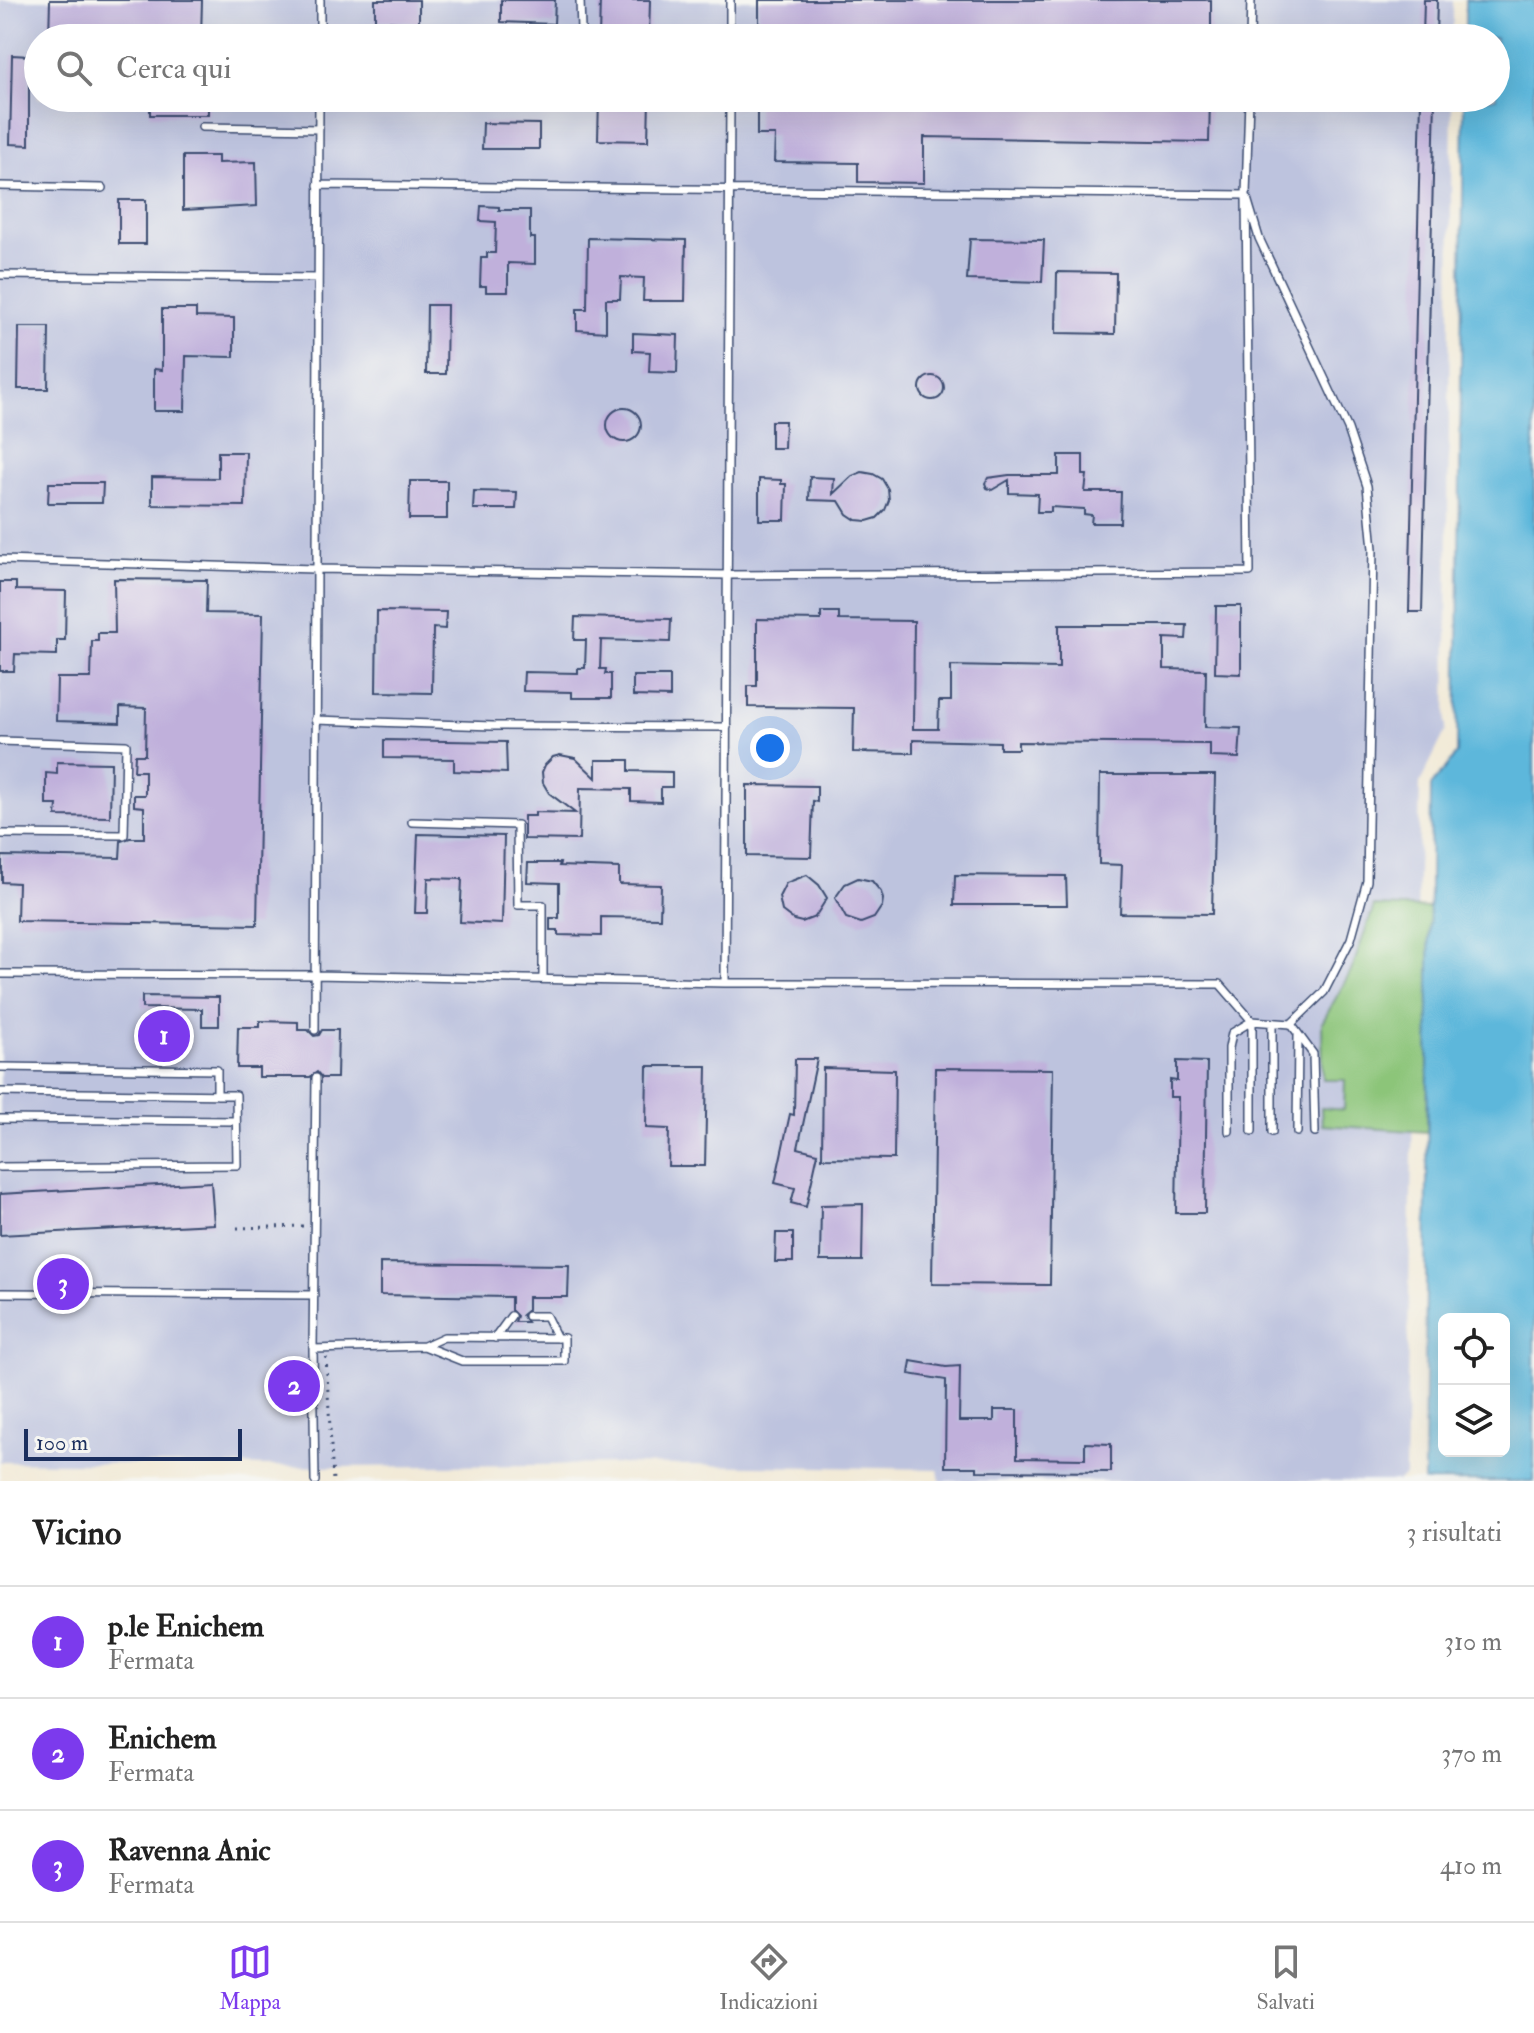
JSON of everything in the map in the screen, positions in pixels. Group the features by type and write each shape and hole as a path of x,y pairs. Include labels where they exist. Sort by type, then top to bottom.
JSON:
{"lane":[{"path":"320,0 320,24"},
{"path":"580,0 581,24"},
{"path":"730,0 730,24"},
{"path":"1250,24 1251,0"},
{"path":"315,1030 319,112"},
{"path":"725,983 730,112"},
{"path":"0,560 315,569 728,575 1250,572 1246,195 1249,112"},
{"path":"202,127 319,129"},
{"path":"318,185 1246,195"},
{"path":"0,186 102,188"},
{"path":"1229,1131 1229,1048 1232,1033 1252,1021 1291,1024 1324,992 1351,939 1367,881 1373,549 1367,486 1348,429 1259,238 1246,195"},
{"path":"0,275 317,278"},
{"path":"315,720 493,726 727,727"},
{"path":"0,741 126,745 124,835 0,834"},
{"path":"412,822 517,825 518,905 543,905 543,979"},
{"path":"0,974 314,975 725,983 1220,984 1252,1021 1252,1131"},
{"path":"1272,1023 1272,1132"},
{"path":"1291,1024 1313,1054 1315,1132"},
{"path":"1297,1132 1298,1034"},
{"path":"0,1067 217,1070 217,1095"},
{"path":"315,1481 316,1078"},
{"path":"0,1092 236,1095 237,1165 0,1167"},
{"path":"0,1119 236,1121"},
{"path":"0,1293 314,1295"},
{"path":"495,1338 511,1316"},
{"path":"528,1316 546,1316 557,1338"},
{"path":"313,1349 424,1346 444,1337 564,1338 564,1361 462,1361 424,1346"}],"shaded area":[{"path":"0,0 1453,0 1453,24 24,24 24,112 1452,112 1446,730 1420,783 1405,1476 1397,1481 940,1481 938,1469 623,1464 340,1467 0,1462"}],"green space":[{"path":"1374,906 1430,908 1427,1132 1322,1125 1321,1108 1344,1110 1345,1080 1323,1080 1322,1023 1352,969"}],"water":[{"path":"1465,0 1534,0 1534,1481 1424,1481 1431,786 1457,754 1464,112 1510,112 1510,24 1465,24"}],"building":[{"path":"50,0 202,0 201,24 49,24"},
{"path":"375,0 419,0 419,23 375,21"},
{"path":"501,0 555,0 554,24 501,22"},
{"path":"600,0 650,0 649,24 599,24"},
{"path":"759,0 1211,0 1211,24 759,24"},
{"path":"1424,0 1437,0 1436,24 1423,24"},
{"path":"12,55 24,56 24,112 29,112 29,145 10,144"},
{"path":"150,112 208,112 208,115 150,115"},
{"path":"599,112 649,112 648,141 598,140"},
{"path":"757,112 1210,112 1209,142 924,137 924,183 858,182 858,163 774,162 775,135 757,135"},
{"path":"1421,112 1435,112 1422,612 1409,612"},
{"path":"483,123 539,124 539,149 482,149"},
{"path":"183,156 218,156 218,163 256,162 257,206 183,210"},
{"path":"119,200 146,200 146,244 119,244"},
{"path":"481,206 499,207 499,210 530,210 530,238 535,238 535,264 508,263 508,292 486,292 486,286 480,286 481,258 487,258 487,253 495,253 496,222 480,221"},
{"path":"588,238 686,240 685,301 643,301 644,278 621,277 620,299 606,299 606,332 577,330 577,309 587,309"},
{"path":"970,239 1044,240 1042,282 967,280"},
{"path":"1057,272 1116,273 1115,334 1056,333"},
{"path":"427,305 447,305 446,374 426,374"},
{"path":"162,309 196,309 196,317 234,318 234,357 186,356 185,411 154,411 154,369 162,370"},
{"path":"19,327 49,327 48,389 18,389"},
{"path":"633,333 678,335 677,373 649,372 650,352 633,351"},
{"path":"932,376 940,380 944,388 940,396 932,400 924,396 920,388 924,380"},
{"path":"624,408 636,413 641,425 636,437 624,442 612,437 607,425 612,413"},
{"path":"771,421 785,421 784,448 771,448"},
{"path":"218,452 246,452 245,506 152,505 152,477 218,478"},
{"path":"1059,455 1083,455 1083,475 1087,475 1085,492 1121,492 1120,523 1091,523 1092,515 1084,514 1084,509 1051,507 1051,512 1037,512 1038,494 1009,493 1009,480 992,490 987,488 985,483 988,478 1059,475"},
{"path":"862,472 882,479 888,489 889,500 877,518 856,520 847,514 839,501 809,500 810,477 834,478 833,494 852,476"},
{"path":"759,479 781,480 781,484 786,484 785,520 759,520"},
{"path":"410,481 447,481 447,519 409,519"},
{"path":"49,483 103,483 102,503 48,503"},
{"path":"474,491 517,492 516,509 473,509"},
{"path":"114,579 207,580 206,613 263,614 257,925 17,921 18,883 2,882 2,856 120,858 121,841 144,838 144,807 134,806 134,795 145,795 145,771 134,771 135,755 145,755 146,708 120,707 120,723 56,721 57,678 91,678 92,641 98,641 98,633 115,633"},
{"path":"0,582 16,582 16,590 66,591 65,640 57,640 57,655 15,654 14,671 0,671"},
{"path":"1216,606 1241,606 1241,674 1215,673"},
{"path":"377,611 446,612 445,629 433,628 432,693 376,692"},
{"path":"821,612 839,612 839,620 914,621 913,729 938,729 939,701 951,701 951,666 1059,668 1059,625 1187,625 1186,639 1164,638 1164,669 1206,670 1205,727 1241,728 1239,758 1210,757 1210,744 1018,742 1018,749 1000,749 1000,742 913,740 913,753 853,752 854,708 748,707 748,686 757,686 757,619 821,620"},
{"path":"575,617 671,619 670,642 601,640 600,669 606,669 605,674 611,674 611,698 572,698 572,692 523,691 524,672 578,673 578,668 585,668 586,640 574,640"},
{"path":"633,676 670,676 670,697 633,696"},
{"path":"384,740 506,742 507,773 454,771 454,759 384,758"},
{"path":"560,755 575,758 596,778 596,760 629,760 629,771 672,772 672,787 661,787 661,802 631,801 631,789 580,788 579,840 524,839 524,816 535,816 535,812 575,813 549,793 543,783 545,765"},
{"path":"57,762 111,763 110,817 56,816 57,805 46,805 46,773 57,774"},
{"path":"1100,775 1215,775 1212,914 1120,913 1122,865 1099,864"},
{"path":"747,785 817,786 817,802 813,801 811,857 747,856"},
{"path":"418,834 504,836 502,924 460,922 462,879 428,878 427,913 415,913"},
{"path":"528,863 619,868 619,884 661,885 660,918 601,917 601,936 558,935 558,930 550,930 550,918 559,918 559,883 527,882"},
{"path":"807,875 819,885 827,898 815,917 802,922 782,911 779,897 786,883"},
{"path":"955,875 1066,876 1067,905 954,905"},
{"path":"858,878 872,881 883,899 874,918 861,923 846,918 835,898 845,884"},
{"path":"142,996 219,997 219,1026 202,1026 202,1009 142,1008"},
{"path":"260,1021 298,1022 298,1030 308,1030 314,1036 322,1030 338,1030 337,1078 322,1078 317,1072 310,1077 259,1077 259,1068 237,1068 238,1027 260,1027"},
{"path":"795,1059 817,1059 798,1148 818,1153 806,1207 791,1203 795,1188 775,1183 790,1114 794,1115"},
{"path":"1177,1061 1207,1062 1205,1213 1176,1213 1178,1097 1170,1097 1170,1080 1177,1081"},
{"path":"647,1066 707,1066 705,1166 668,1166 669,1129 646,1128"},
{"path":"823,1068 895,1070 894,1159 822,1158"},
{"path":"935,1068 1053,1069 1050,1285 932,1284"},
{"path":"211,1182 214,1224 0,1235 0,1194"},
{"path":"863,1204 862,1261 820,1261 821,1205"},
{"path":"776,1233 793,1233 793,1262 775,1262"},
{"path":"380,1263 569,1265 568,1297 528,1297 528,1310 522,1315 527,1322 515,1322 517,1316 511,1310 511,1297 380,1295"},
{"path":"911,1361 946,1367 960,1366 959,1421 994,1421 994,1410 1017,1410 1017,1458 1085,1459 1085,1443 1111,1444 1111,1472 977,1471 977,1467 945,1467 946,1380 909,1374"}],"place":[{"name":"p.le Enichem","path":"164,1036"},
{"name":"Ravenna Anic","path":"63,1284"},
{"name":"Enichem","path":"294,1386"}]}
